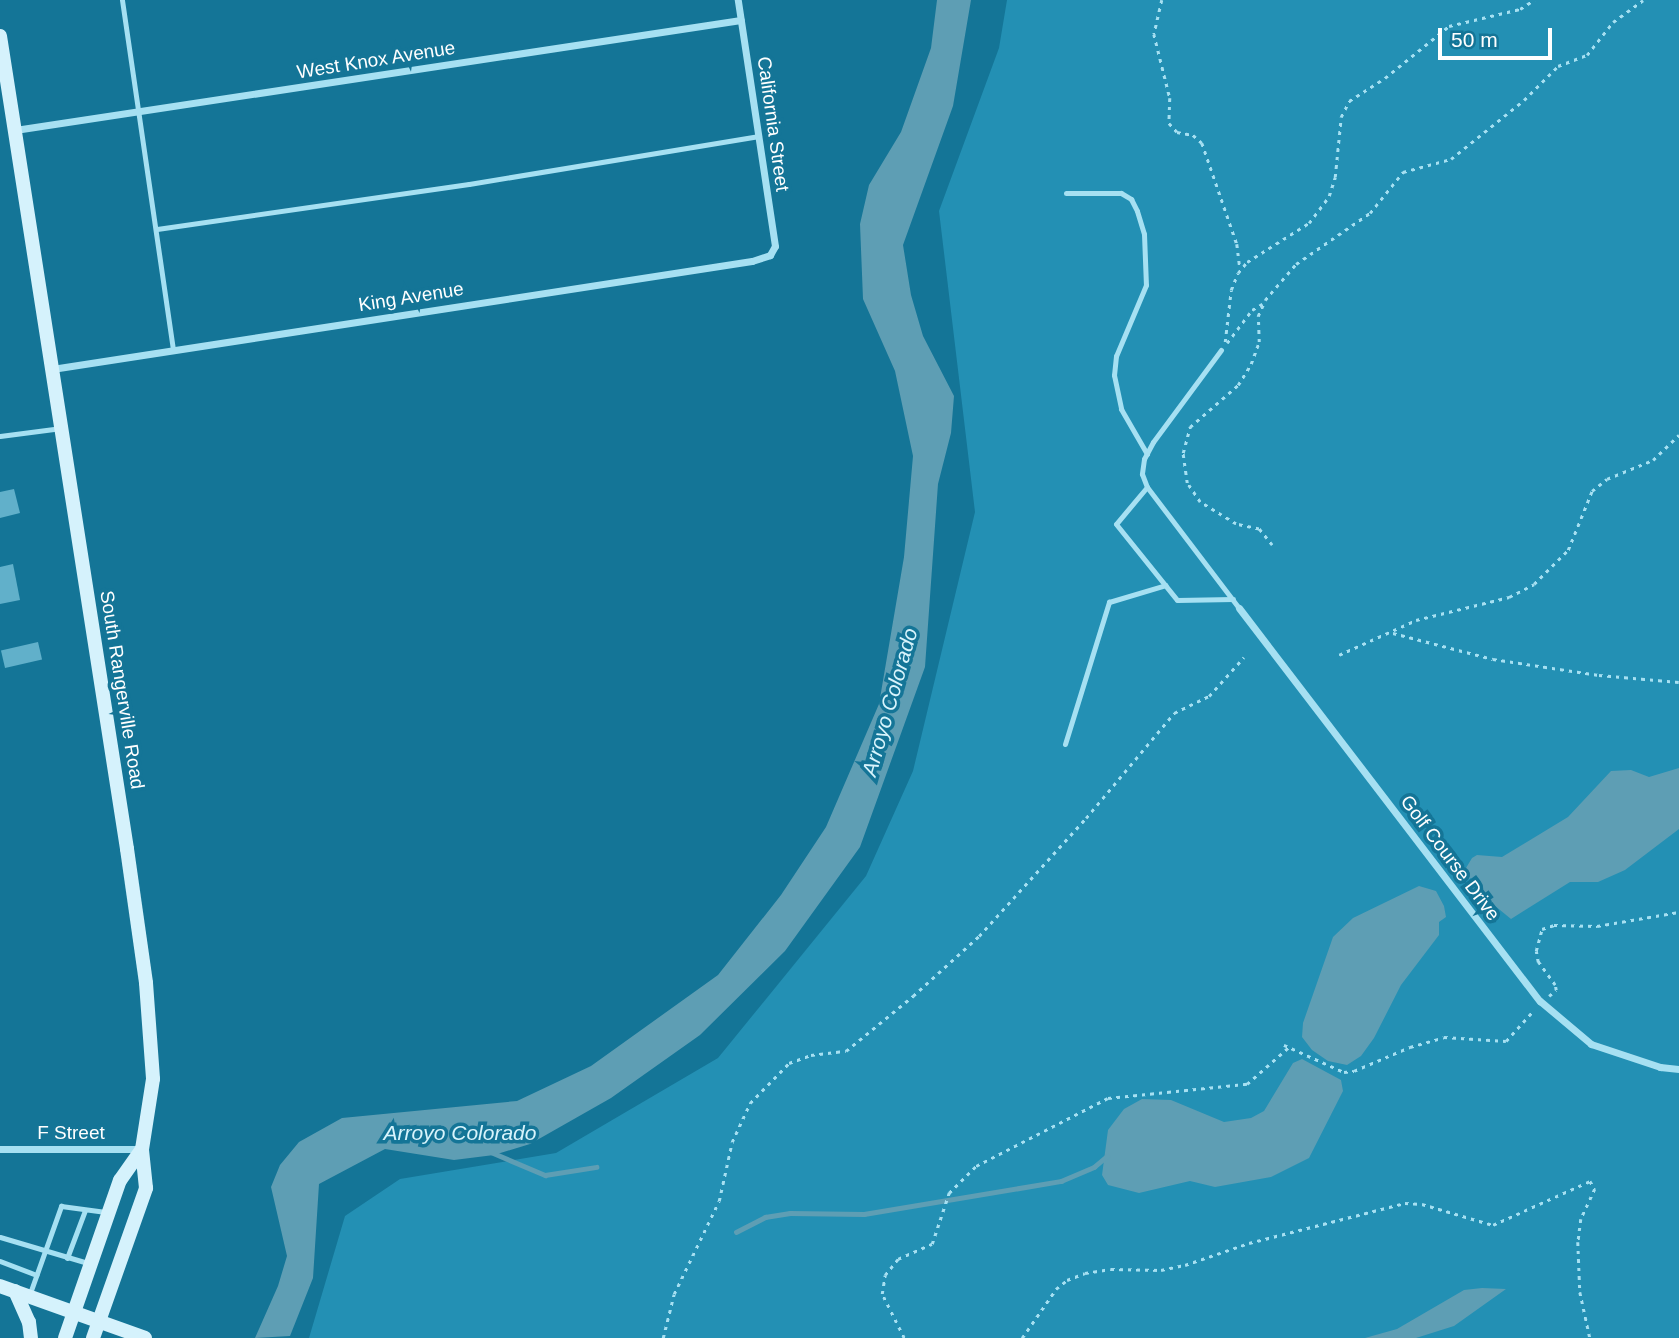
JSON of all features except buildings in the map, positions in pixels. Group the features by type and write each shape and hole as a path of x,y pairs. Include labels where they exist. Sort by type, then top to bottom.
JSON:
{"main road":[{"name":"South Rangerville Road","path":"0,36 5,105 15,130 146,983 153,1079 142,1149 120,1180 65,1338"},
{"path":"93,1338 146,1188 142,1149"},
{"path":"0,1286 145,1338"},
{"path":"22,1294 31,1338"}],"street":[{"name":"California Street","path":"738,0 775,246 772,251"},
{"name":"West Knox Avenue","path":"15,130 741,20"},
{"name":"King Avenue","path":"52,369 752,261 762,259 772,251"},
{"name":"Golf Course Drive","path":"1239,608 1542,1003 1591,1044 1660,1067 1679,1069"},
{"name":"F Street","path":"0,1149 142,1149"}],"lane":[{"path":"122,0 173,350"},
{"path":"157,229 469,184 759,136"},
{"path":"1066,193 1121,193 1131,199 1144,233 1146,285 1116,356 1114,375 1121,409 1147,454"},
{"path":"1223,348 1178,405 1147,454 1142,474 1147,487 1239,608"},
{"path":"0,436 61,428"},
{"path":"1147,487 1116,524 1177,600 1233,599"},
{"path":"1065,744 1109,602 1166,585"},
{"path":"22,1294 36,1275 61,1206 109,1212"},
{"path":"67,1258 85,1210"},
{"path":"0,1237 92,1264"},
{"path":"0,1261 36,1275"}],"path":[{"path":"1163,0 1154,34 1170,98 1169,123 1177,132 1193,135 1202,143 1237,244 1240,270"},
{"path":"1223,348 1231,289 1240,270 1309,223 1322,208 1335,177 1341,117 1349,101 1393,72 1448,26 1463,20 1520,9 1534,0"},
{"path":"1223,348 1252,310 1262,304 1296,264 1370,212 1396,178 1412,167 1451,159 1505,118 1558,66 1587,55 1613,22 1643,0"},
{"path":"1262,304 1258,316 1260,336 1251,364 1238,385 1190,427 1183,453 1188,483 1200,502 1236,524 1259,529 1272,545"},
{"path":"1339,655 1393,633 1416,620 1509,597 1534,584 1568,550 1592,491 1606,479 1653,460 1679,435"},
{"path":"1393,633 1493,659 1599,675 1679,682"},
{"path":"663,1338 674,1294 719,1201 732,1142 750,1103 789,1063 811,1055 846,1051 913,996 979,936 1086,818 1174,713 1209,696 1244,657"},
{"path":"1284,1045 1344,1072 1354,1072 1410,1047 1444,1037 1506,1041 1556,990 1538,962 1536,942 1542,929 1554,925 1597,926 1679,912"},
{"path":"904,1338 882,1294 885,1275 898,1259 932,1244 949,1194 976,1166 1096,1102 1149,1092 1247,1084 1289,1047"},
{"path":"1022,1338 1056,1289 1085,1273 1111,1269 1161,1270 1185,1265 1249,1243 1405,1202 1422,1204 1493,1226 1590,1181 1595,1189 1581,1219 1578,1242 1580,1292 1591,1338"}],"shaded area":[{"path":"1007,0 1679,0 1679,1338 309,1338 345,1216 400,1179 556,1153 718,1058 866,876 913,771 975,512 939,211 999,48"}],"water":[{"name":"Arroyo Colorado","path":"937,0 971,0 953,106 903,245 911,295 923,336 954,396 951,433 938,484 925,667 860,847 785,951 700,1035 611,1098 530,1144 494,1155 454,1160 385,1149 319,1184 313,1278 290,1336 255,1338 278,1286 287,1256 271,1187 280,1165 299,1142 342,1118 517,1101 591,1066 718,975 781,895 826,827 879,704 904,557 913,456 895,371 863,299 860,224 869,185 901,132 931,48"},
{"path":"1679,768 1679,829 1625,870 1598,882 1570,882 1511,919 1472,887 1475,884 1471,878 1467,880 1466,868 1472,858 1477,855 1502,857 1568,817 1611,771 1631,770 1649,777"},
{"path":"1419,886 1436,891 1444,906 1446,917 1439,922 1439,935 1401,985 1374,1038 1361,1056 1347,1065 1328,1061 1312,1050 1302,1037 1303,1023 1333,937 1353,918"},
{"path":"1302,1059 1341,1080 1343,1091 1309,1158 1271,1177 1215,1187 1190,1181 1139,1193 1108,1185 1102,1175 1108,1130 1124,1109 1142,1099 1171,1100 1224,1122 1251,1118 1264,1111 1293,1063"},
{"path":"1506,1289 1454,1326 1416,1338 1365,1338 1397,1329 1464,1290"}],"waterway":[{"path":"491,1152 545,1175 596,1167"},
{"path":"736,1232 765,1217 790,1213 864,1214 1061,1181 1094,1167 1107,1156"}]}
